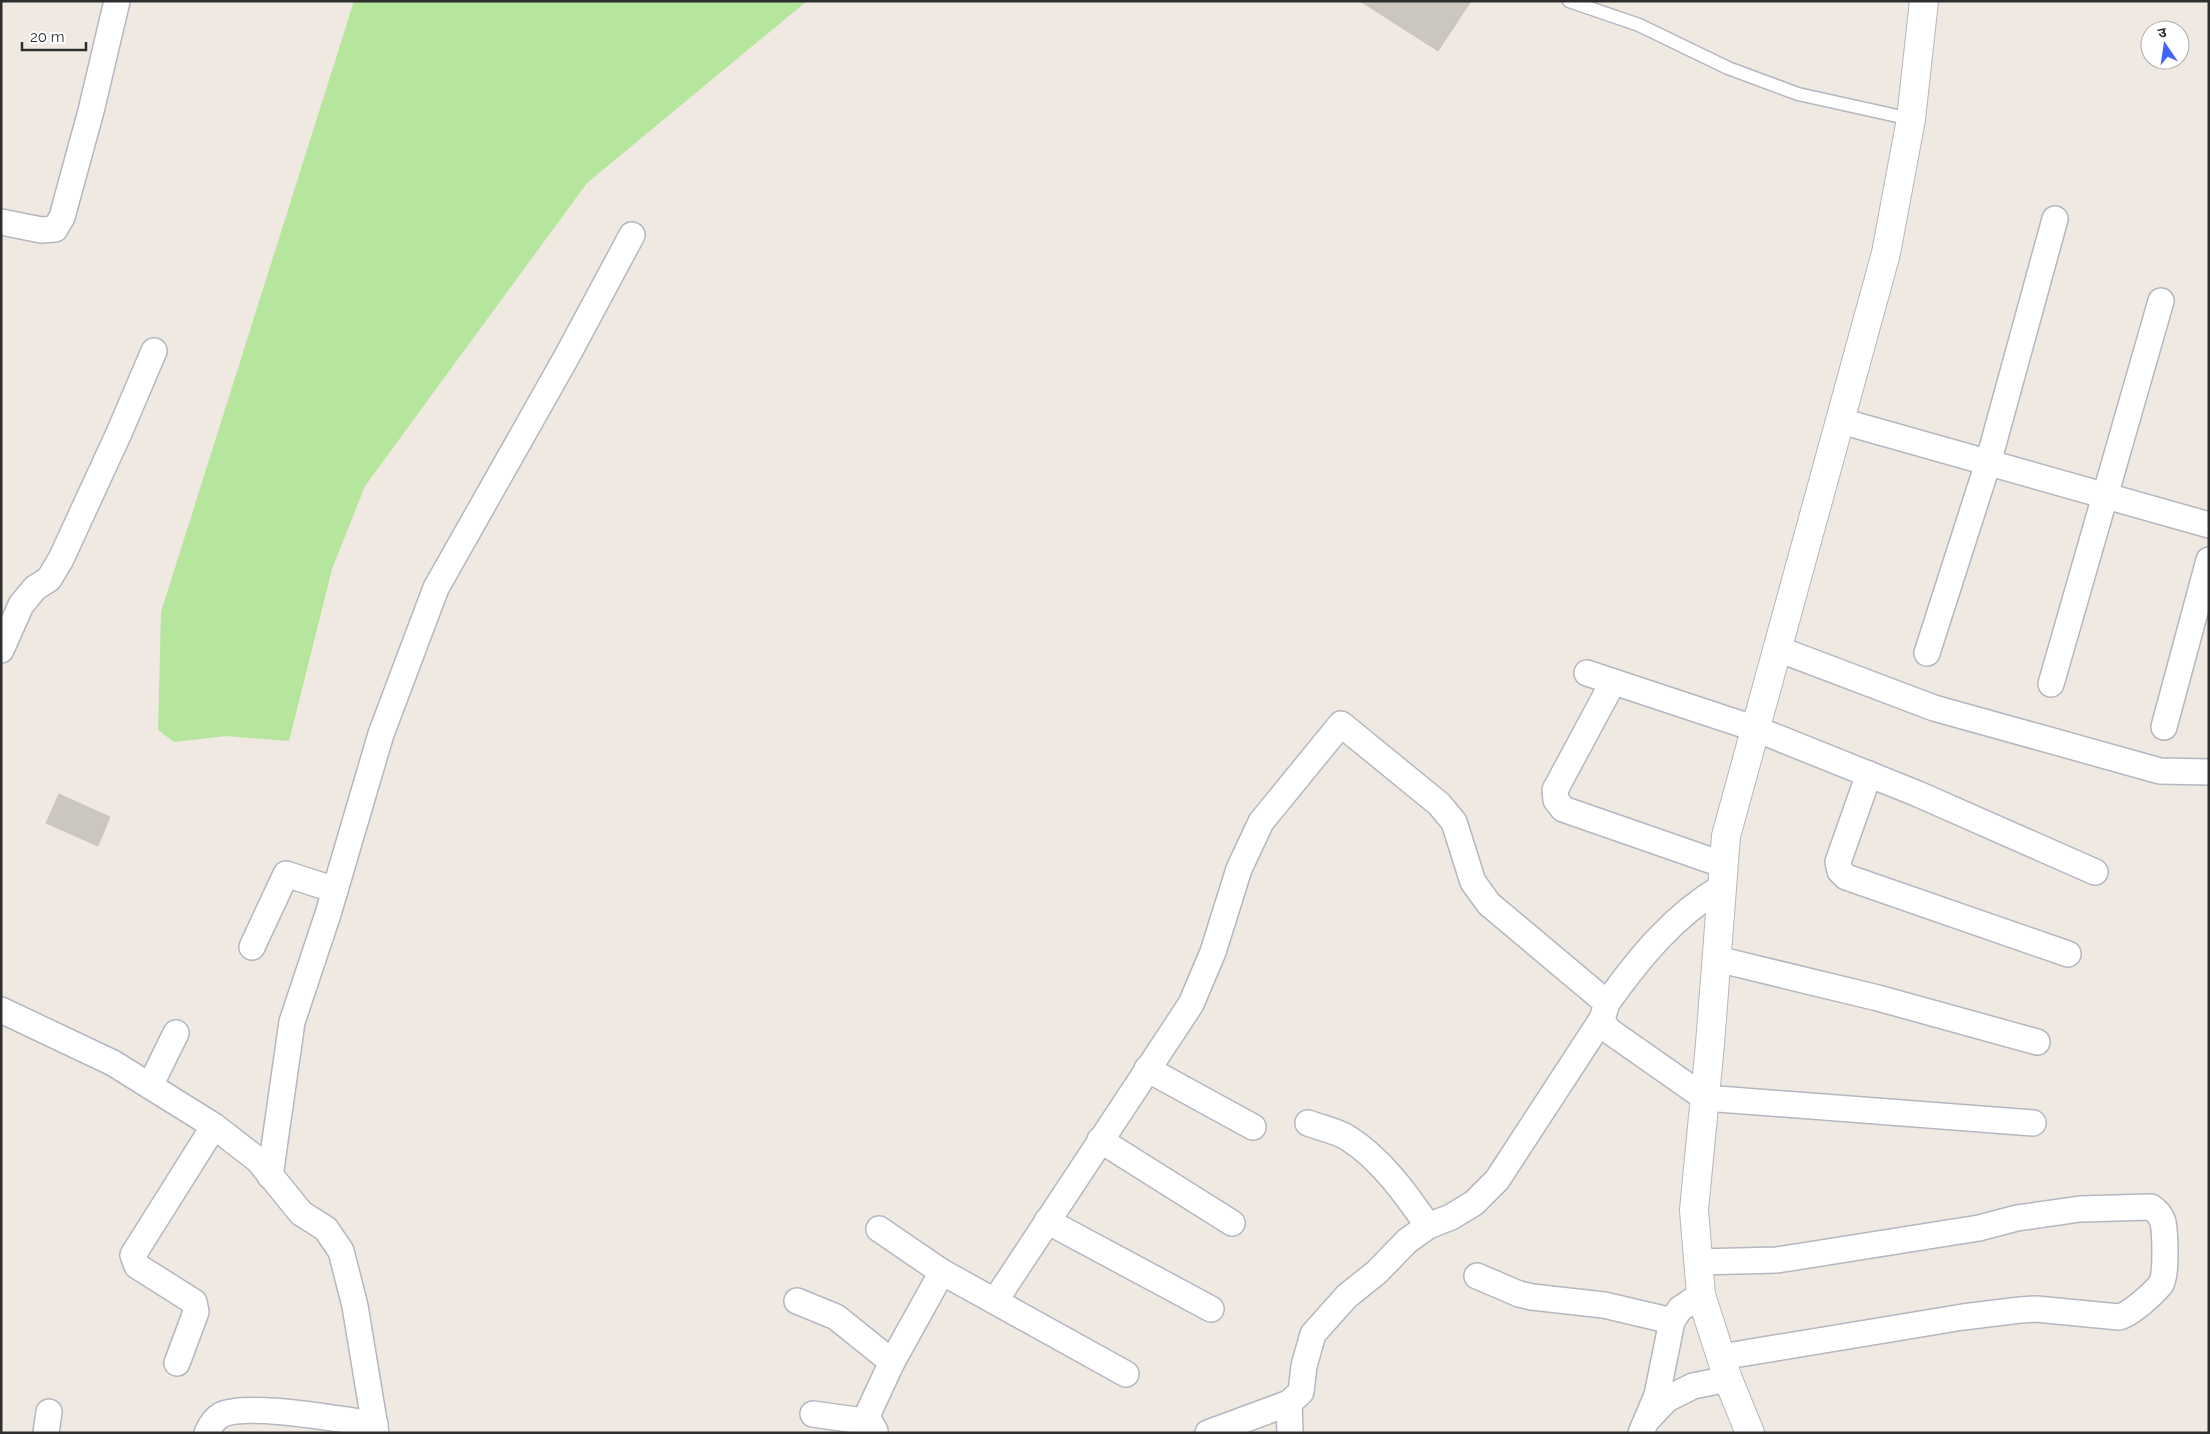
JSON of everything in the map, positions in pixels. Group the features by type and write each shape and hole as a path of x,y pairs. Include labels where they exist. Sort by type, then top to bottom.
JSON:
{"street":[{"path":"1,222 41,230 55,229 62,217 91,111 117,1"},
{"path":"1750,1433 1725,1368 1701,1295 1694,1210 1718,959 1726,836 1886,253 1911,119 1924,1"},
{"path":"1927,653 1988,463 2054,219"},
{"path":"270,1176 292,1022 335,890 381,734 436,588 561,366 632,235"},
{"path":"2051,684 2160,301"},
{"path":"1,650 21,604 35,588 49,579 61,559 119,434 154,351"},
{"path":"1841,421 2209,525"},
{"path":"2164,727 2209,560"},
{"path":"1778,649 1934,708 2160,771 2209,772"},
{"path":"1587,673 1756,729 1870,774 2095,872"},
{"path":"1613,682 1555,790 1556,800 1563,809 1723,876"},
{"path":"995,1301 1191,1004 1213,952 1239,869 1261,822 1341,724 1439,804 1454,822 1473,882 1489,904 1605,1011 1608,1030 1705,1098 2033,1123"},
{"path":"1870,774 1838,862 1840,871 1846,877 2068,954"},
{"path":"252,947 286,874 335,890"},
{"path":"1208,1433 1289,1403 1300,1392 1304,1366 1313,1334 1346,1296 1377,1272 1407,1241 1428,1226 1451,1217 1474,1203 1497,1180 1605,1011 1656,940 1704,898 1723,876"},
{"path":"1718,959 1878,998 2036,1042"},
{"path":"1,1010 113,1063 214,1126 258,1160 301,1213 326,1229 341,1251 355,1306 375,1428 262,1411 223,1414 215,1419 207,1433"},
{"path":"150,1086 176,1033"},
{"path":"1147,1069 1253,1127"},
{"path":"1308,1124 1347,1138 1371,1157 1388,1173 1428,1226"},
{"path":"177,1363 196,1312 194,1302 137,1266 132,1256 214,1126"},
{"path":"1100,1140 1232,1223"},
{"path":"1644,1427 1667,1399 1725,1368 1963,1317 2036,1309 2119,1317 2128,1314 2161,1284 2164,1274 2163,1222 2159,1213 2151,1207 2080,1209 2017,1218 1979,1228 1777,1260 1698,1262"},
{"path":"1047,1221 1211,1309"},
{"path":"879,1229 942,1272 1126,1374"},
{"path":"813,1414 871,1426 892,1362 942,1272"},
{"path":"1477,1276 1526,1295 1604,1305 1672,1321"},
{"path":"1644,1427 1657,1395 1672,1321 1680,1309 1701,1295"},
{"path":"797,1302 836,1317 892,1362"},
{"path":"1289,1403 1290,1433"}],"lane":[{"path":"1569,1 1639,25 1728,68 1798,94 1911,119"}],"green space":[{"path":"354,1 807,1 587,183 365,486 332,569 289,741 226,736 174,742 158,730 161,612"}],"building":[{"path":"1360,1 1471,1 1438,51"},
{"path":"59,794 110,817 98,846 46,823"}]}
